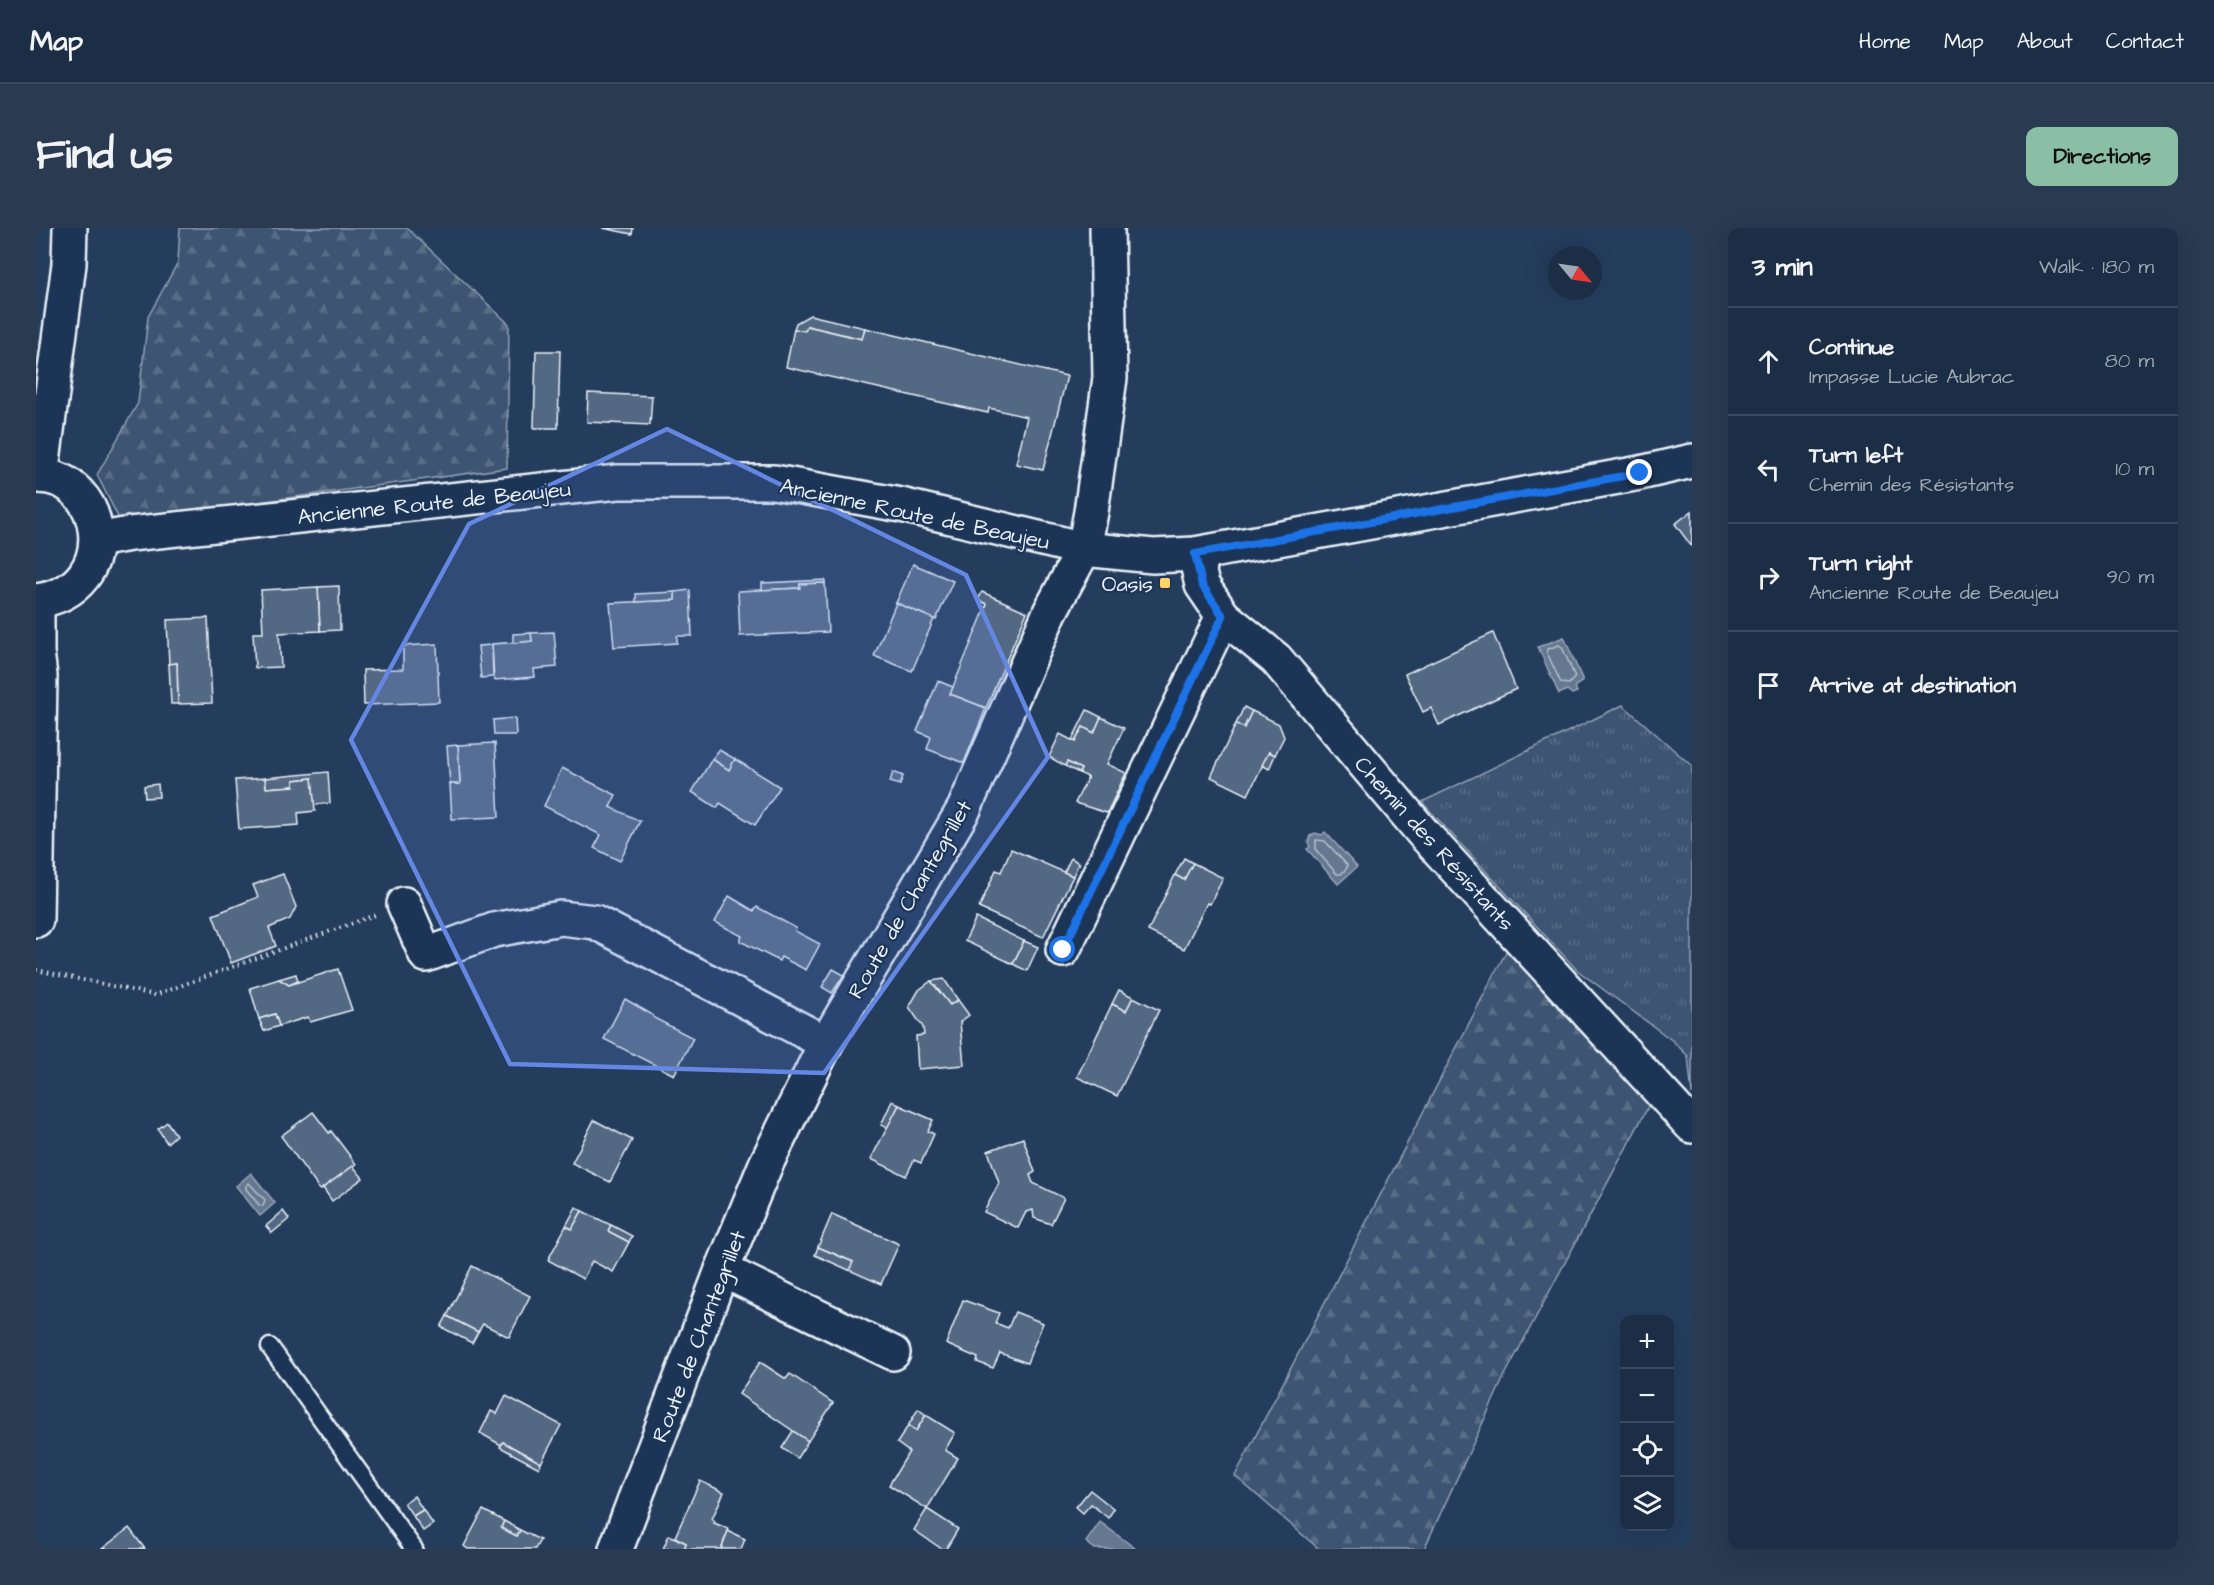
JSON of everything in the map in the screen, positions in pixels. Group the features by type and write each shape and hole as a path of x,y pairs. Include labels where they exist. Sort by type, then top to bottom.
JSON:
{"street":[{"path":"36,920 40,676 37,601 55,597 71,588 85,575 93,559 97,540 94,522 87,505 75,491 59,481 39,476 69,264 70,228"},
{"name":"Route de Chantegrillet","path":"616,1549 722,1270 766,1164 826,1043 964,809 1050,612 1084,549 1092,512 1110,378 1107,228"},
{"name":"Ancienne Route de Beaujeu","path":"97,540 130,534 618,482 774,482 900,505 1084,549 1153,556 1195,554 1640,473 1692,461"},
{"name":"Chemin des Résistants","path":"1195,554 1202,585 1223,616 1276,659 1423,834 1692,1125"},
{"path":"1063,950 1223,616"},
{"path":"404,904 426,955 494,930 561,918 596,922 826,1043"},
{"path":"722,1270 893,1353"}],"lane":[{"path":"270,1347 414,1549"}],"path":[{"path":"36,970 155,995 404,904"}],"highlighted area":[{"path":"667,429 966,575 1048,757 824,1073 510,1064 351,740 469,524"}],"green space":[{"path":"180,228 407,228 509,324 507,468 120,521 97,475 138,403 148,317 178,262"},
{"path":"1623,705 1692,766 1692,1095 1688,1056 1673,1041 1577,970 1422,802"},
{"path":"1507,950 1649,1105 1505,1375 1424,1549 1319,1549 1235,1476"}],"water":[{"path":"1564,637 1583,681 1575,686 1577,692 1572,694 1567,690 1559,694 1538,647"},
{"path":"1325,832 1357,867 1338,884 1307,849 1310,847 1308,842 1310,836 1315,833 1322,835"},
{"path":"251,1173 275,1203 260,1216 236,1186"},
{"path":"1100,1522 1136,1549 1095,1549 1086,1542"}],"building":[{"path":"603,228 633,228 632,234"},
{"path":"810,315 865,328 862,339 807,326 805,331 794,329 796,323"},
{"path":"807,326 862,339 865,328 1067,376 1043,470 1016,464 1027,417 989,408 988,413 786,367 794,329 805,331"},
{"path":"536,351 560,351 558,428 534,428"},
{"path":"588,393 652,396 650,425 587,422"},
{"path":"1692,511 1692,547 1675,524"},
{"path":"913,564 953,581 936,620 896,603"},
{"path":"825,580 825,583 800,584 800,588 762,590 762,583"},
{"path":"825,583 828,632 740,636 738,591 800,588 800,584"},
{"path":"339,586 340,630 320,631 318,587"},
{"path":"318,587 320,631 279,633 281,667 255,668 253,633 263,633 261,590"},
{"path":"690,590 692,636 677,636 677,643 614,647 610,603 675,600 675,592"},
{"path":"675,592 675,600 636,602 636,594"},
{"path":"982,592 1027,612 986,708 950,694 987,604 978,600"},
{"path":"896,603 934,619 912,671 874,656"},
{"path":"208,618 212,703 178,704 177,663 169,664 167,620"},
{"path":"554,632 557,667 534,669 535,677 494,680 492,644 532,641 531,633"},
{"path":"531,633 532,641 513,643 513,634"},
{"path":"1493,633 1516,689 1439,725 1431,708 1423,712 1405,674"},
{"path":"437,644 439,702 364,705 363,670 403,669 403,646"},
{"path":"492,645 493,677 481,678 478,646"},
{"path":"177,663 178,704 171,704 169,664"},
{"path":"938,681 953,687 950,694 986,708 964,763 927,749 931,737 917,731"},
{"path":"1244,707 1252,711 1244,728 1236,724"},
{"path":"1087,710 1101,717 1094,733 1083,727 1075,742 1072,740"},
{"path":"1252,711 1279,724 1284,737 1275,755 1269,752 1248,795 1211,777 1236,724 1244,728"},
{"path":"1101,717 1124,728 1107,764 1126,773 1107,813 1075,803 1088,777 1079,773 1081,769 1067,762 1065,766 1049,757 1060,734 1075,742 1083,727 1094,733"},
{"path":"515,718 516,735 494,735 493,720"},
{"path":"495,743 499,817 452,819 450,784 460,784 458,745"},
{"path":"458,745 460,784 450,784 447,746"},
{"path":"719,750 735,759 729,770 712,759"},
{"path":"1269,752 1275,755 1269,769 1262,765"},
{"path":"712,759 729,770 735,759 780,787 755,825 720,803 717,808 692,792"},
{"path":"1067,762 1081,769 1079,773 1065,766"},
{"path":"562,768 616,795 610,807 640,821 620,861 594,848 601,835 544,806"},
{"path":"328,772 330,803 314,805 312,778 294,780 294,786 266,788 265,778"},
{"path":"893,772 903,776 900,785 890,782"},
{"path":"265,778 266,788 294,786 294,780 312,778 315,811 298,813 299,825 239,829 235,780"},
{"path":"158,784 159,797 145,798 144,786"},
{"path":"1011,849 1073,876 1043,937 979,908 996,870 1001,872"},
{"path":"1071,858 1079,863 1073,876 1064,872"},
{"path":"1184,858 1193,863 1184,880 1175,875"},
{"path":"1193,863 1223,878 1210,904 1207,903 1184,949 1148,931 1175,875 1184,880"},
{"path":"283,874 296,907 290,919 269,928 276,946 231,963 213,915 258,897 253,885"},
{"path":"729,896 754,911 757,907 820,944 806,970 781,957 779,961 740,941 742,936 715,922"},
{"path":"976,918 1024,941 1013,964 965,941"},
{"path":"1024,941 1038,947 1027,971 1013,964"},
{"path":"338,969 352,1010 310,1022 308,1017 279,1026 275,1014 259,1019 250,988 279,979 289,985"},
{"path":"833,969 844,975 832,993 822,987"},
{"path":"296,974 298,981 289,985 279,979"},
{"path":"944,979 958,1000 950,1005 931,981"},
{"path":"931,981 950,1005 958,1000 969,1015 960,1022 964,1065 918,1069 916,1036 924,1035 923,1027 909,1007 919,990"},
{"path":"1119,990 1133,997 1126,1011 1112,1004"},
{"path":"1133,997 1159,1010 1117,1096 1077,1077 1112,1004 1126,1011"},
{"path":"625,999 654,1018 693,1038 674,1075 604,1039"},
{"path":"275,1014 279,1026 264,1031 259,1019"},
{"path":"892,1101 899,1105 888,1128 881,1125"},
{"path":"899,1105 933,1120 928,1131 934,1134 921,1163 914,1160 906,1176 871,1159"},
{"path":"313,1112 356,1164 320,1190 281,1136"},
{"path":"594,1120 632,1140 610,1182 572,1163"},
{"path":"167,1122 176,1135 167,1143 158,1129"},
{"path":"1023,1138 1035,1172 1030,1175 1033,1183 1064,1198 1051,1224 1034,1218 1033,1210 1026,1212 1018,1228 984,1212 999,1183 988,1151"},
{"path":"353,1166 363,1178 332,1201 323,1188"},
{"path":"576,1207 582,1211 572,1229 566,1226"},
{"path":"283,1211 289,1219 272,1233 266,1226"},
{"path":"582,1211 611,1225 608,1231 629,1242 613,1272 592,1261 583,1279 548,1260 566,1226 572,1229"},
{"path":"832,1214 899,1244 881,1284 849,1270 853,1262 818,1247"},
{"path":"611,1225 632,1236 629,1242 608,1231"},
{"path":"818,1247 853,1262 849,1270 815,1255"},
{"path":"472,1266 530,1296 509,1337 483,1324 478,1332 447,1316"},
{"path":"963,1300 999,1313 995,1323 1008,1328 1015,1312 1043,1323 1027,1363 1000,1353 993,1368 977,1362 978,1358 946,1344"},
{"path":"447,1316 478,1332 472,1343 441,1327"},
{"path":"760,1362 786,1379 790,1374 833,1403 808,1441 739,1394"},
{"path":"506,1396 561,1425 541,1463 503,1442 501,1445 480,1433 491,1411 497,1414"},
{"path":"918,1409 926,1415 916,1431 908,1426"},
{"path":"926,1415 955,1433 945,1450 958,1458 927,1509 889,1485 909,1452 897,1443 908,1426 916,1431"},
{"path":"793,1431 808,1441 797,1458 782,1448"},
{"path":"503,1442 541,1463 539,1468 500,1447"},
{"path":"700,1481 724,1492 712,1519 714,1523 729,1529 721,1549 684,1549 686,1543 675,1537"},
{"path":"1090,1490 1114,1509 1108,1518 1091,1504 1083,1513 1076,1507"},
{"path":"414,1496 423,1510 413,1516 404,1503"},
{"path":"927,1509 958,1529 946,1549 942,1549 914,1530"},
{"path":"423,1510 433,1524 423,1531 413,1516"},
{"path":"483,1510 504,1521 501,1528 517,1536 520,1530 540,1540 535,1549 468,1549 464,1546"},
{"path":"504,1521 520,1530 517,1536 501,1528"},
{"path":"129,1528 145,1549 102,1549"},
{"path":"728,1531 745,1539 741,1549 721,1549"},
{"path":"669,1535 686,1543 684,1549 663,1549"}],"place":[{"name":"Oasis","path":"1165,583"}],"route":[{"path":"1063,950 1223,616 1202,585 1195,554 1640,473"}]}
